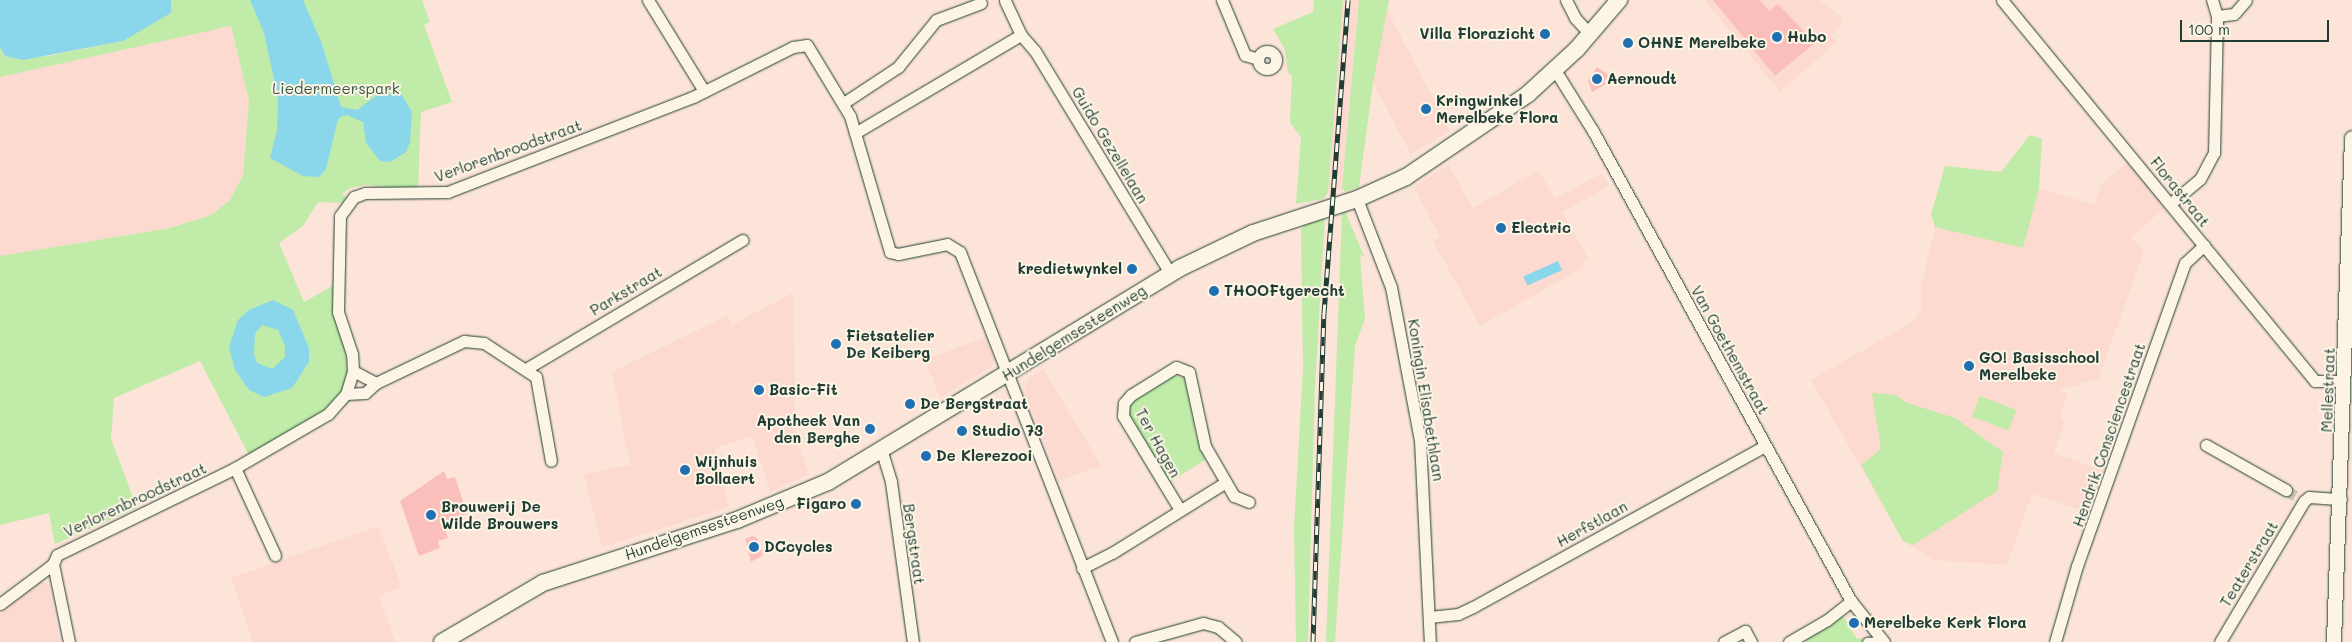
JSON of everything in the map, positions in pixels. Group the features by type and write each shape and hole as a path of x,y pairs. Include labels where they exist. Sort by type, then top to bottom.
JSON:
{"main road":[{"name":"Hundelgemsesteenweg","path":"442,642 543,583 745,518 821,485 882,452 1170,273 1253,233 1358,199 1423,167 1498,117 1555,70 1590,34 1619,0"}],"street":[{"path":"648,0 704,92"},
{"name":"Guido Gezellelaan","path":"1006,0 1021,35 1035,51 1170,273"},
{"path":"1222,0 1245,55 1258,59"},
{"path":"1566,0 1575,18 1590,34"},
{"name":"Florastraat","path":"2002,0 2315,381 2344,382"},
{"path":"2170,204 2200,179 2214,153 2217,16 2212,0"},
{"path":"2217,16 2234,14 2246,0"},
{"path":"845,102 898,67 936,20 981,3"},
{"path":"855,132 1021,35"},
{"name":"Verlorenbroodstraat","path":"0,604 53,564 64,549 145,514 236,468 328,414 346,394 353,371 350,345 338,312 340,216 354,197 365,193 448,192 704,92 793,47 807,44 845,102 855,132 884,244 890,252 898,254 948,244 960,252 1112,642"},
{"name":"Van Goethemstraat","path":"1555,70 1593,131 1851,601 1883,642"},
{"name":"Mellestraat","path":"2334,642 2341,499 2352,138"},
{"name":"Koningin Elisabethlaan","path":"1358,199 1381,258 1399,319 1424,464 1430,642"},
{"name":"Parkstraat","path":"526,369 742,240"},
{"name":"Hendrik Consciencestraat","path":"2056,642 2066,600 2078,575 2077,566 2185,263 2204,245"},
{"path":"346,394 365,394 376,383 471,340 484,343 526,369 540,385 551,461"},
{"name":"Ter Hagen","path":"1180,510 1123,416 1124,403 1131,395 1176,367 1190,372 1205,446 1234,496 1248,502"},
{"path":"353,371 376,383"},
{"path":"2206,445 2286,490"},
{"name":"Herfstlaan","path":"1429,617 1458,614 1473,607 1765,446"},
{"name":"Bergstraat","path":"882,452 890,482 913,642"},
{"path":"236,468 275,555"},
{"path":"1082,568 1112,553 1226,482"},
{"name":"Teaterstraat","path":"2220,642 2300,499 2309,497 2341,499"},
{"path":"53,564 69,642"},
{"path":"1789,642 1828,620 1851,601"},
{"path":"1135,642 1203,624 1218,627 1236,642"},
{"path":"1724,642 1745,631 1751,642"},
{"path":"1867,642 1883,642"}],"shaded area":[{"path":"1343,0 1359,0 1342,188 1328,193"},
{"path":"1705,0 1820,0 1844,19 1831,36 1838,41 1780,92"},
{"path":"1386,8 1450,131 1411,154 1373,83"},
{"path":"231,26 249,101 243,175 230,200 211,215 170,228 0,256 0,77"},
{"name":"GO! Basisschool Merelbeke","path":"2128,162 2165,208 2131,237 2144,252 2098,379 2058,390 2068,394 2060,416 2064,422 2054,453 2104,471 2089,513 2032,494 2007,565 1934,560 1903,541 1811,380 1914,321 1922,308 1921,287 1935,227 2023,247 2039,189 2094,204 2102,184"},
{"path":"1448,165 1473,208 1539,170 1555,199 1602,173 1609,186 1562,212 1588,258 1583,261 1586,266 1480,326 1433,241 1440,237 1414,187"},
{"path":"793,293 796,440 809,474 770,492 752,436 715,448 729,507 602,547 584,474 630,465 612,372 728,315 731,325"},
{"path":"985,337 994,359 992,366 940,398 925,360"},
{"path":"1043,369 1101,465 1059,481 1024,390 1028,379"},
{"path":"378,526 402,587 379,596 395,642 253,642 231,578"},
{"path":"40,580 49,585 60,642 0,642 0,614"}],"green space":[{"name":"Liedermeerspark","path":"171,0 422,0 430,22 424,25 452,102 421,112 418,190 366,185 350,188 342,194 346,197 342,203 318,202 303,226 279,243 304,302 336,284 349,381 334,405 250,457 200,361 114,398 111,439 137,508 55,544 49,513 0,525 0,256 170,228 211,215 230,200 243,175 249,101 231,26 0,77 0,47 5,56 48,56 122,41 171,13"},
{"path":"1314,0 1343,0 1328,193 1323,199 1296,204 1301,137 1290,123 1292,75 1288,73 1285,50 1273,29 1313,12"},
{"path":"1359,0 1389,0 1373,83 1359,187 1345,192 1342,188"},
{"path":"2030,135 2042,139 2039,189 2023,248 1935,227 1931,214 1945,166 2001,172"},
{"path":"1342,211 1345,211 1364,256 1360,255 1365,319 1355,346 1335,642 1326,642"},
{"path":"1325,216 1315,387 1308,642 1296,642 1294,529 1303,368 1301,230 1307,221"},
{"path":"1171,375 1185,378 1197,441 1200,441 1205,460 1170,482 1128,413 1130,401"},
{"path":"1872,393 1896,395 1905,402 1955,418 2003,452 1997,491 1913,545 1903,541 1861,465 1881,449"},
{"path":"1980,396 2016,410 2009,431 1972,417"},
{"path":"1841,613 1857,639 1862,638 1863,642 1807,642 1805,638"}],"water":[{"path":"0,0 171,0 171,13 123,41 23,60 5,56 0,47"},
{"path":"250,0 303,0 322,44 341,107 357,110 380,93 401,94 412,112 410,142 406,152 390,162 380,161 366,143 363,122 347,115 340,117 337,123 326,169 319,177 303,176 270,158 277,130 278,97 264,33"},
{"path":"1558,261 1562,270 1527,286 1523,276"},
{"path":"273,300 293,310 309,348 309,362 292,388 264,397 249,390 235,370 229,347 238,320 249,310","holes":["262,325 278,330 285,346 285,357 272,369 257,363 254,354 255,334"]}],"building":[{"name":"Hubo","path":"1713,0 1760,0 1769,11 1778,4 1815,43 1775,76"},
{"name":"Aernoudt","path":"1597,67 1608,75 1604,82 1606,84 1592,92 1588,81"},
{"name":"Brouwerij De Wilde Brouwers","path":"444,471 447,479 455,477 467,514 452,518 444,527 448,538 438,541 440,548 419,556 400,501"},
{"name":"DCcycles","path":"752,536 757,538 763,555 751,562 745,539"}],"tunnel":[{"path":"2286,490 2296,496"}],"railway":[{"path":"1313,642 1324,313 1348,0"}],"place":[{"name":"Villa Florazicht","path":"1545,34"},
{"name":"Hubo","path":"1777,37"},
{"name":"OHNE Merelbeke","path":"1628,43"},
{"name":"Aernoudt","path":"1597,79"},
{"name":"Kringwinkel Merelbeke Flora","path":"1426,109"},
{"name":"Electric","path":"1501,228"},
{"name":"kredietwynkel","path":"1132,269"},
{"name":"THOOFtgerecht","path":"1214,291"},
{"name":"Fietsatelier De Keiberg","path":"836,344"},
{"name":"GO! Basisschool Merelbeke","path":"1969,366"},
{"name":"Basic-Fit","path":"759,390"},
{"name":"De Bergstraat","path":"910,404"},
{"name":"Apotheek Van den Berghe","path":"870,429"},
{"name":"Studio 73","path":"962,431"},
{"name":"De Klerezooi","path":"926,456"},
{"name":"Wijnhuis Bollaert","path":"685,470"},
{"name":"Figaro","path":"856,504"},
{"name":"Brouwerij De Wilde Brouwers","path":"431,515"},
{"name":"DCcycles","path":"754,547"},
{"name":"Merelbeke Kerk Flora","path":"1854,623"}]}
